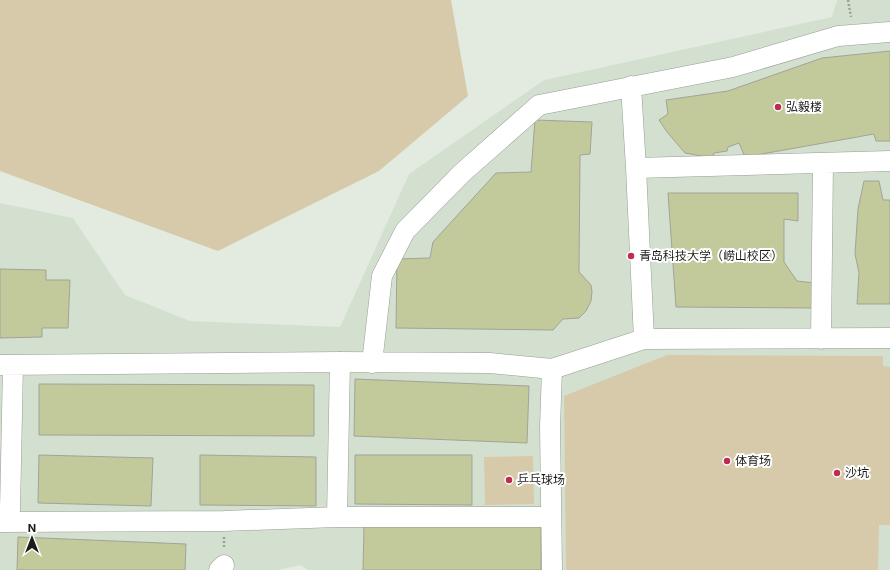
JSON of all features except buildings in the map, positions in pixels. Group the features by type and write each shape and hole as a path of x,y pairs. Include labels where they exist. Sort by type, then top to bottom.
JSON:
{"street":[{"path":"372,363 382,276 404,231 462,174 539,105 733,67 838,36 890,32"},
{"path":"631,86 644,339"},
{"path":"636,168 890,161"},
{"path":"821,339 823,164"},
{"path":"0,514 10,510 6,365 340,362 490,363 552,369 644,339 890,338"},
{"path":"337,517 340,362"},
{"path":"552,369 550,427 550,517 552,570"},
{"path":"0,522 224,521 337,517 550,517"}],"path":[{"path":"222,567 224,521"}],"shaded area":[{"path":"0,0 451,0 468,96 379,171 218,251 0,171"},
{"name":"青岛科技大学（崂山校区）","path":"837,0 890,0 890,570 308,570 300,565 278,570 0,570 0,203 73,218 125,295 190,321 340,327 409,174 544,80 832,17"},
{"name":"体育场","path":"667,355 883,356 883,366 890,367 890,525 879,525 878,570 566,570 564,396"},
{"name":"乒乓球场","path":"533,456 534,504 485,505 484,457"}],"place":[{"name":"弘毅楼","path":"778,107"},
{"name":"青岛科技大学（崂山校区）","path":"631,256"},
{"name":"体育场","path":"727,461"},
{"name":"沙坑","path":"837,473"},
{"name":"乒乓球场","path":"509,480"}]}
